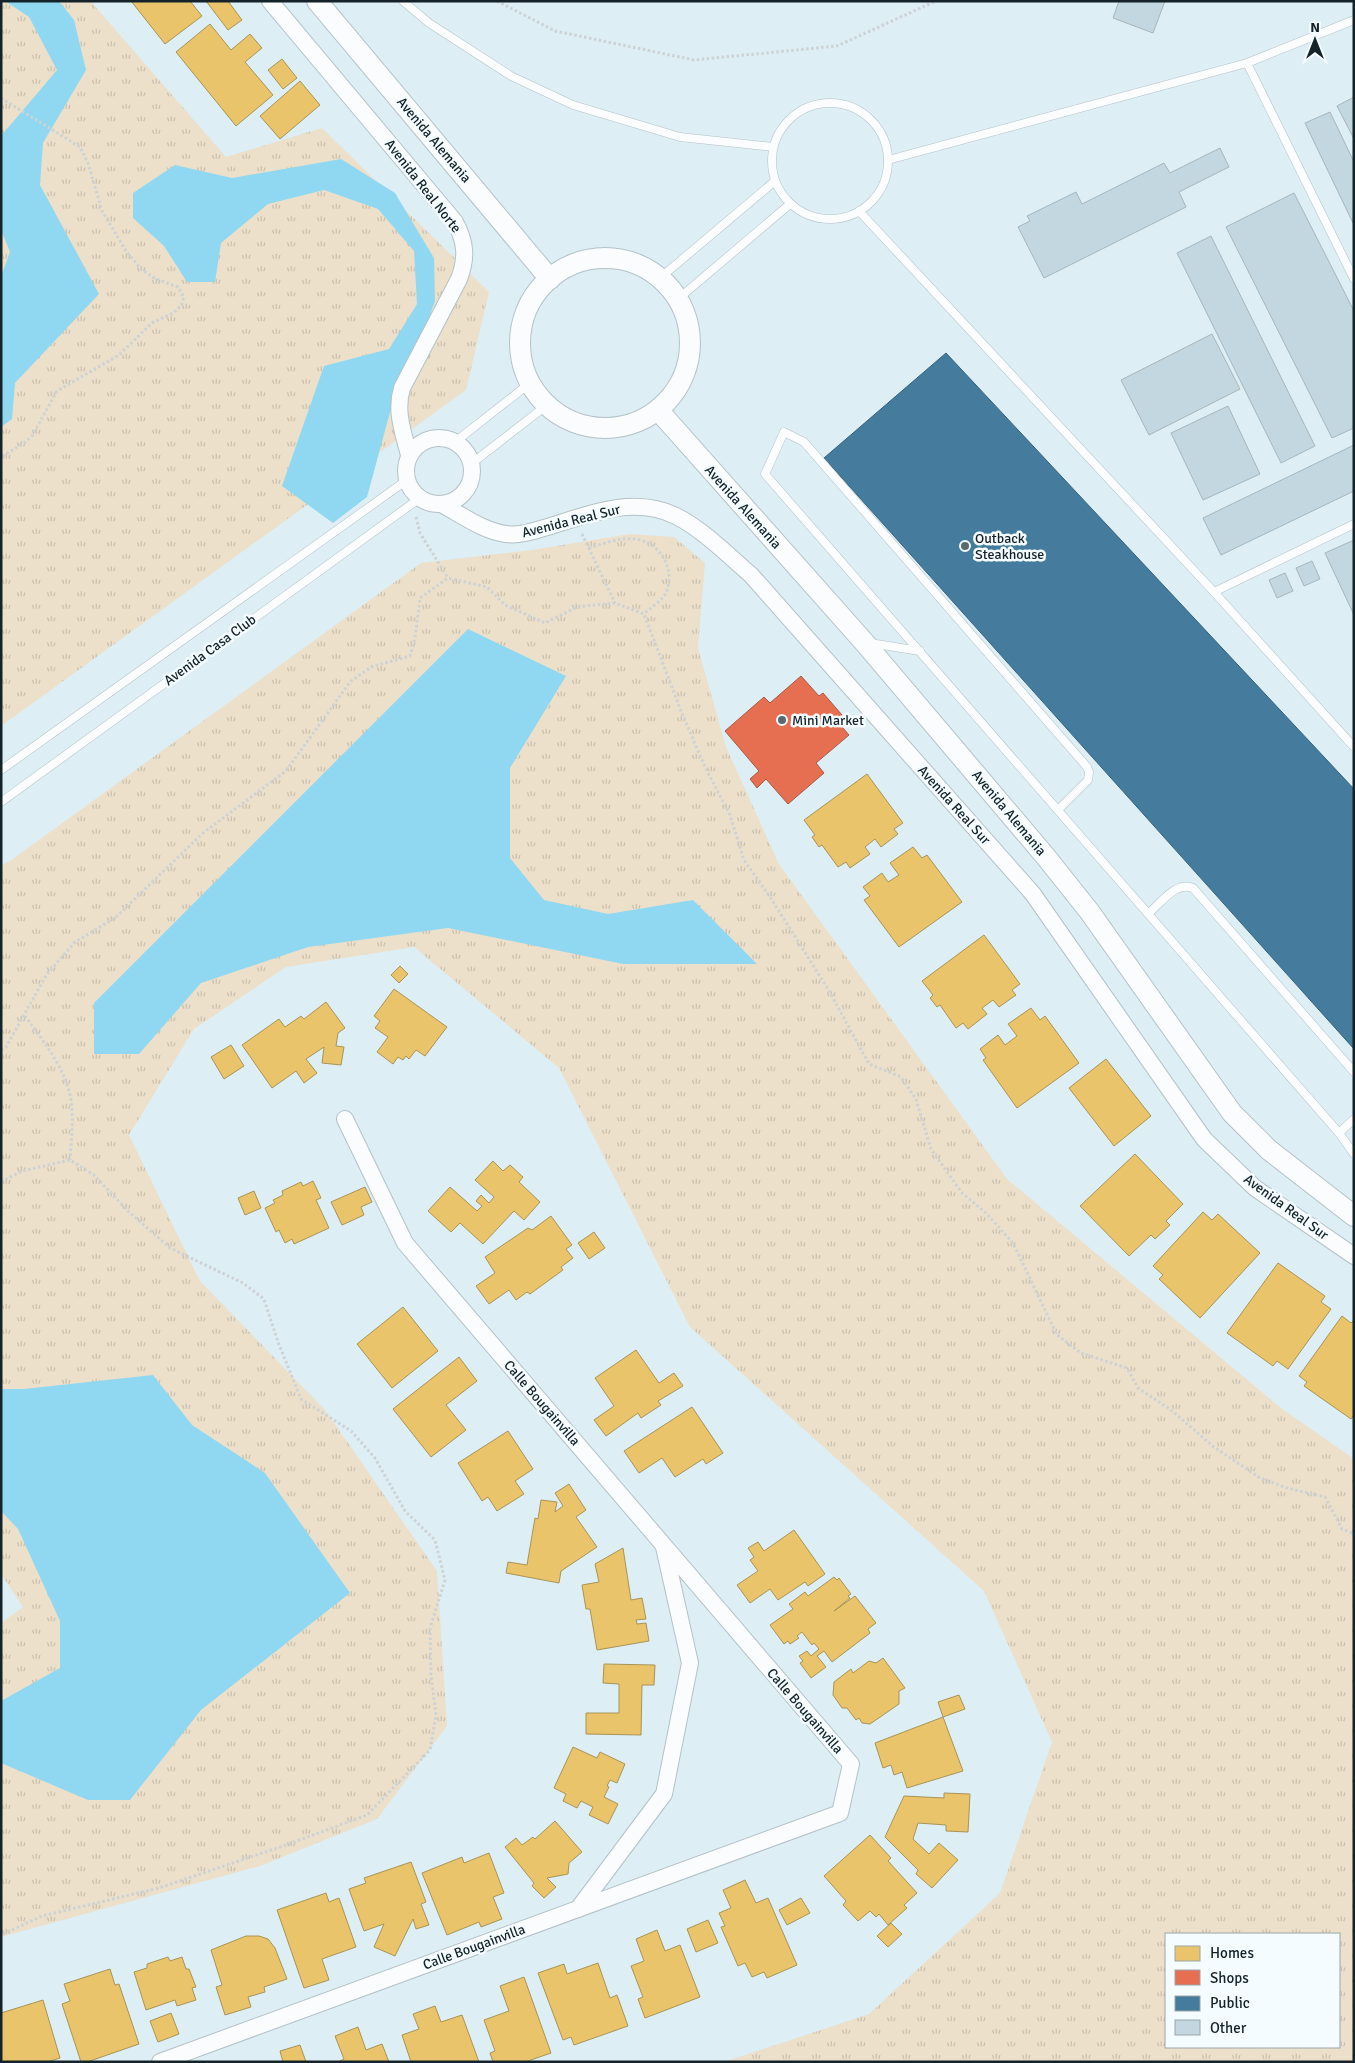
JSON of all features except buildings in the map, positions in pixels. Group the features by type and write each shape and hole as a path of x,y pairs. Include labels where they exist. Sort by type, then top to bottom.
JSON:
{"street":[{"name":"Avenida Real Norte","path":"270,1 455,222 462,235 465,250 464,265 459,279 402,388 398,400 398,413 409,456"},
{"name":"Avenida Alemania","path":"317,1 550,279"},
{"path":"617,259 640,266 660,278 678,299 688,322 691,346 686,370 675,392 658,410 637,422 614,428 589,427 574,422 566,419 547,405 530,383 522,361 520,339 524,316 535,296 550,279 570,266 593,260 617,259"},
{"name":"Avenida Alemania","path":"658,410 864,642 1046,857 1089,911 1232,1113 1268,1150 1354,1216"},
{"path":"401,426 430,439"},
{"path":"447,438 455,442 466,451 472,464 472,478 466,490 459,497 441,504 430,503 420,498 412,490 407,480 405,468 409,456 417,445 430,439 447,438"},
{"path":"466,490 477,524"},
{"name":"Avenida Real Sur","path":"441,504 492,531 507,534 524,534 617,507 647,508 676,516 711,541 751,575 1033,894 1204,1139 1255,1188 1354,1256"},
{"name":"Calle Bougainvilla","path":"160,2062 840,1813 851,1764 405,1243 345,1119"},
{"path":"578,1909 664,1794 690,1663 663,1545"}],"lane":[{"path":"403,1 429,24 511,76 573,105 680,136 773,147"},
{"path":"888,160 1247,63 1354,20"},
{"path":"1247,63 1354,279"},
{"path":"819,104 836,104 852,108 866,116 878,129 885,143 888,160 885,180 874,198 859,211 842,218 823,219 805,214 790,204 781,193 775,180 772,164 773,147 779,132 790,119 804,109 819,104"},
{"path":"660,278 775,180"},
{"path":"678,299 790,204"},
{"path":"859,211 1214,592 1354,747"},
{"path":"455,442 530,383"},
{"path":"472,464 547,405"},
{"path":"1058,809 1088,780 1087,767 804,442 784,432 765,474 1058,809 1150,912 1339,1133 1354,1154"},
{"name":"Avenida Casa Club","path":"1,770 407,480"},
{"name":"Avenida Casa Club","path":"1,802 420,498"},
{"path":"1214,592 1354,524"},
{"path":"864,642 920,651"},
{"path":"1150,912 1178,887 1188,886 1193,888 1354,1072"},
{"path":"1339,1133 1354,1119"}],"path":[{"path":"497,1 555,31 694,60 837,46 936,1"},
{"path":"1,98 80,147 84,152 102,211 126,251 141,268 154,278 178,287 184,297 181,306 152,323 119,355 57,391 32,436 24,444 1,457"},
{"path":"420,498 420,509 416,517 420,533 448,578 486,588 505,605 545,622 577,607 615,603 644,614 684,719 730,815 744,860 772,900 828,989 869,1064 901,1077 916,1099 931,1149 962,1193 986,1213 1013,1243 1056,1335 1081,1353 1127,1368 1138,1388 1170,1409 1214,1447 1260,1478 1287,1488 1324,1497 1342,1528 1354,1534"},
{"path":"575,518 615,603"},
{"path":"589,548 633,538 645,541 656,548 665,559 669,575 668,584 665,595 644,614"},
{"path":"1,1050 6,1047 25,1016 47,974 75,942 115,918 203,833 286,771 350,682 371,667 410,656 415,638 420,598 448,578"},
{"path":"25,1016 56,1061 66,1081 72,1109 70,1160"},
{"path":"1,1182 22,1171 70,1160 94,1175 128,1211 170,1248 243,1284 264,1299 278,1342 302,1399 351,1431 375,1458 405,1511 435,1540 445,1580 430,1628 431,1675 436,1715 430,1750 367,1814 286,1846 159,1888 42,1916 1,1935"}],"green space":[{"path":"1,1 95,1 93,4 226,157 322,128 489,292 466,390 1,726"},
{"path":"630,534 674,537 705,563 698,648 726,747 779,864 1007,1179 1281,1408 1354,1459 1354,2062 724,2062 869,2014 1000,1893 1052,1742 984,1591 690,1327 559,1068 414,947 286,967 194,1029 129,1135 200,1281 325,1410 437,1571 447,1726 377,1819 260,1866 1,1937 1,1623 23,1607 1,1574 1,865 10,861 421,563 532,550"}],"water":[{"path":"5,1 59,1 74,20 86,70 43,143 40,185 99,294 15,383 12,419 1,427 1,277 10,252 1,230 1,136 57,70 29,17"},
{"path":"341,159 395,193 434,258 435,301 414,360 395,394 367,497 333,523 282,486 324,366 389,349 417,304 414,251 378,209 324,190 268,204 221,243 215,282 187,282 164,246 133,218 133,193 175,165 232,178"},
{"path":"468,629 566,676 510,768 510,858 544,900 608,914 693,900 757,964 623,964 448,928 308,947 201,983 139,1054 94,1054 94,1003"},
{"path":"153,1375 192,1425 265,1473 350,1593 201,1710 130,1800 88,1800 1,1763 1,1701 60,1668 60,1621 18,1529 1,1511 1,1389 24,1389"}],"place":[{"name":"Outback Steakhouse","path":"965,546"},
{"name":"Mini Market","path":"782,720"}]}
